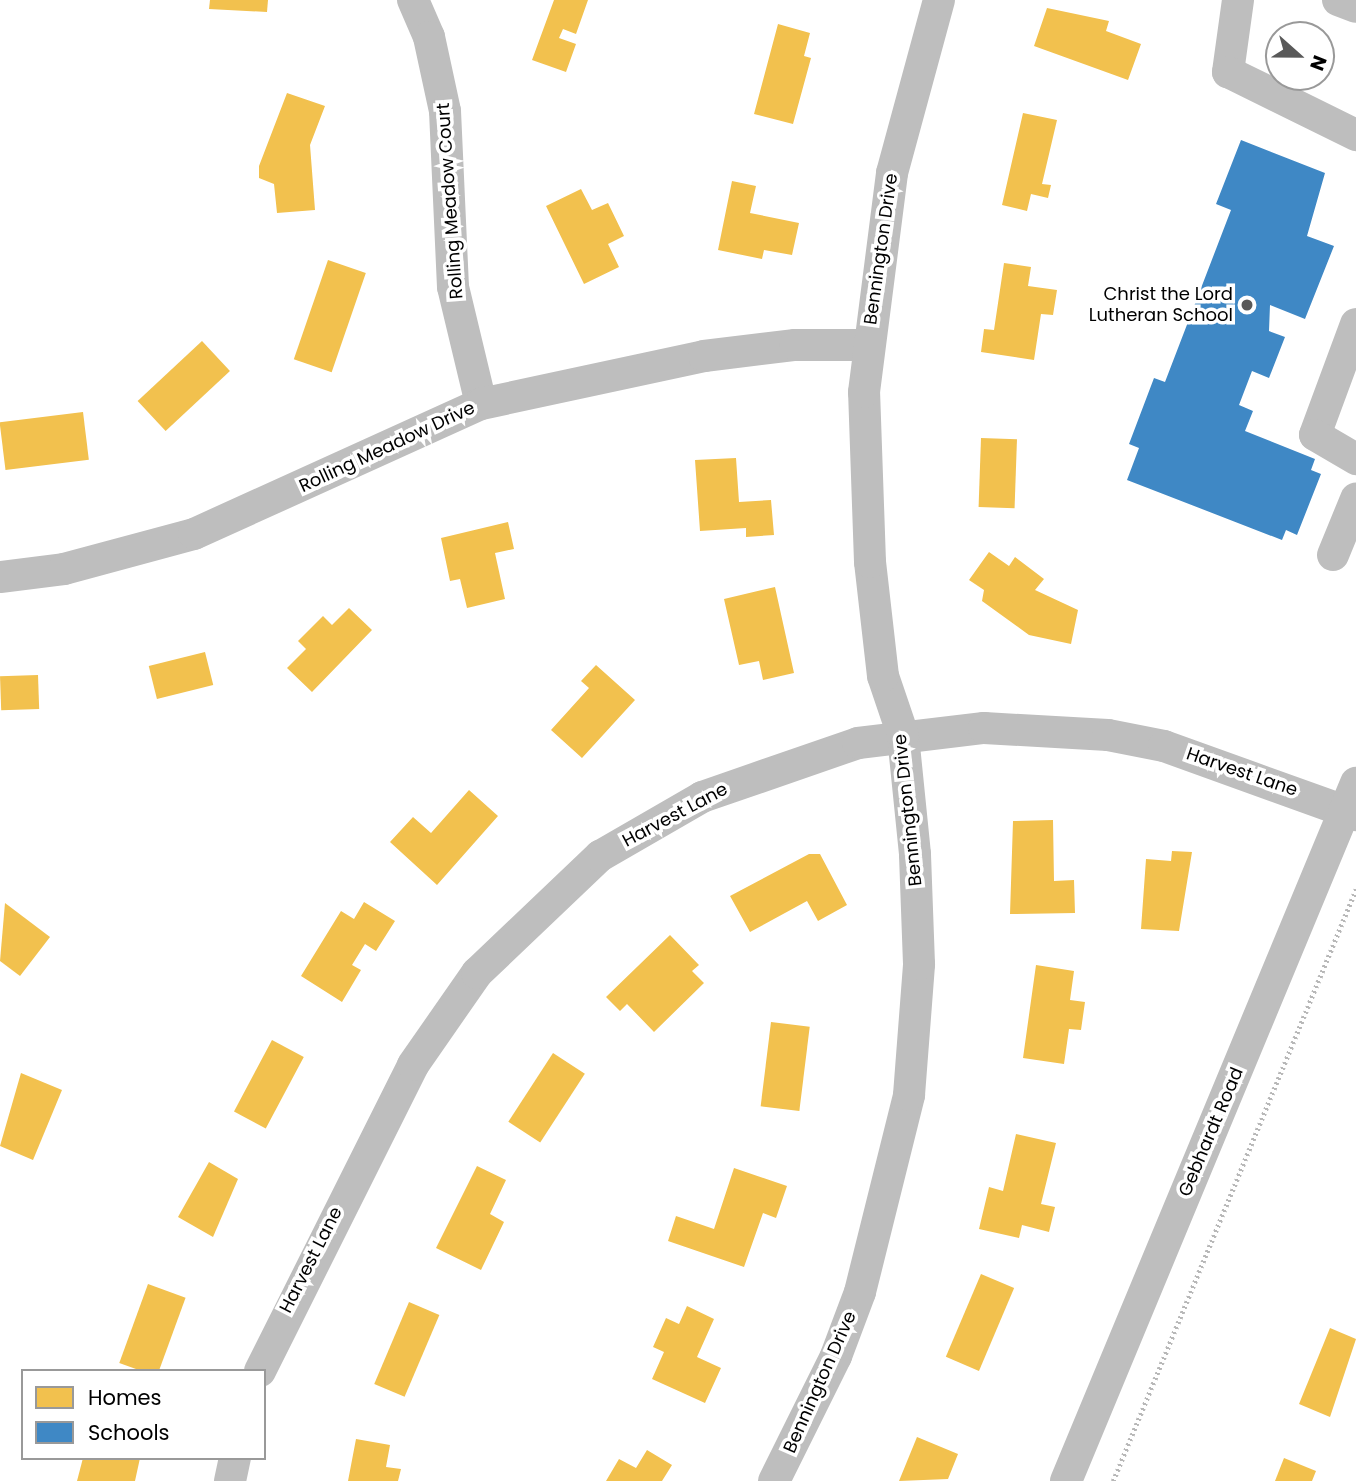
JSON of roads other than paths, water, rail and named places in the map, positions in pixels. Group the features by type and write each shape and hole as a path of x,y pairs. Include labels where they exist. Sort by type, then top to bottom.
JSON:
{"street":[{"name":"Rolling Meadow Court","path":"413,0 442,89 453,287 481,404"},
{"name":"Bennington Drive","path":"774,1481 836,1356 860,1292 909,1095 919,964 903,735 883,676 870,562 867,345 892,173 939,0"},
{"path":"1238,0 1228,72 1356,135"},
{"path":"1338,0 1356,8"},
{"path":"1356,324 1315,435 1356,459"},
{"name":"Rolling Meadow Drive","path":"0,578 74,567 194,534 481,404 704,356 795,345 867,345"},
{"path":"1333,555 1356,499"},
{"name":"Harvest Lane","path":"261,1369 303,1275 413,1065 511,936 600,856 702,797 816,755 903,735 984,728 1108,735 1234,766 1353,803"},
{"name":"Gebhardt Road","path":"1066,1481 1353,803"},
{"path":"230,1481 235,1460"}],"place":[{"name":"Christ the Lord Lutheran School","path":"1247,305"}]}
